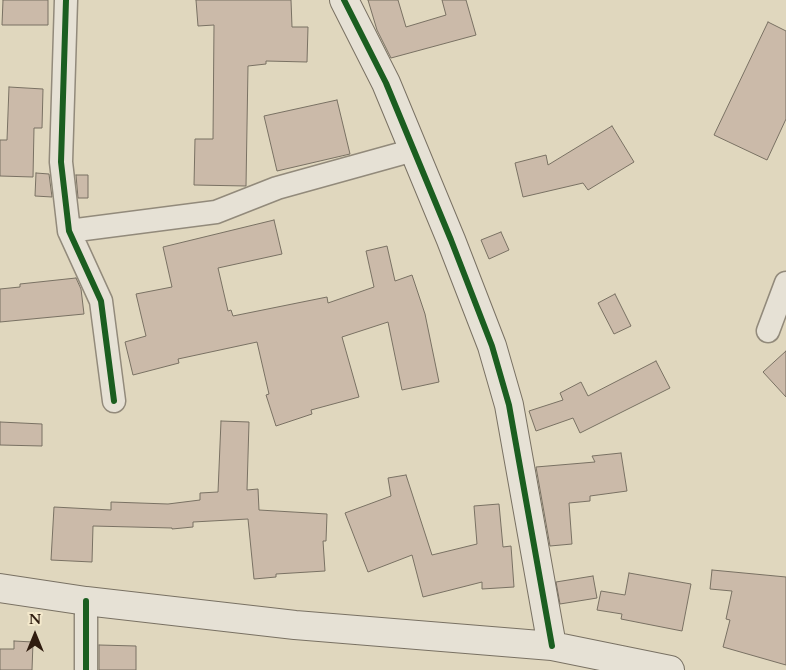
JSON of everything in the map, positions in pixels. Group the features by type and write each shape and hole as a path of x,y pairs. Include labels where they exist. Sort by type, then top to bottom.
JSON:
{"street":[{"path":"66,0 60,162 69,231 101,301 114,402"},
{"path":"344,0 386,82 492,346 509,404 552,646"},
{"path":"69,231 216,212 277,188 414,150"},
{"path":"768,331 786,282"},
{"path":"0,588 86,601 295,625 552,646 600,663 670,670"},
{"path":"86,601 86,670"}],"building":[{"path":"3,0 48,0 48,25 2,25"},
{"path":"196,0 291,0 292,27 308,27 307,62 266,61 266,64 248,66 246,186 194,185 195,139 213,139 214,25 198,26"},
{"path":"368,0 398,0 406,27 446,15 442,0 466,0 476,35 391,58 377,30"},
{"path":"768,22 786,31 786,119 767,160 714,135"},
{"path":"9,87 43,89 42,128 34,128 33,177 0,176 0,140 7,140"},
{"path":"337,100 350,154 277,171 264,116"},
{"path":"612,126 634,162 588,190 583,183 523,197 515,163 546,155 548,165"},
{"path":"36,173 49,174 52,197 35,196"},
{"path":"76,175 88,175 88,198 78,198"},
{"path":"274,220 282,254 218,268 228,311 231,310 233,316 327,297 328,303 374,287 366,251 387,246 395,281 412,275 425,314 439,382 402,390 388,322 342,337 359,397 311,410 312,414 276,426 266,395 269,394 257,342 178,359 179,363 133,375 125,342 146,336 136,294 172,287 163,247"},
{"path":"501,232 509,250 489,259 481,240"},
{"path":"76,278 81,289 84,314 0,322 0,289 20,287 20,284"},
{"path":"615,294 631,326 614,334 598,303"},
{"path":"786,351 786,397 763,372"},
{"path":"656,361 670,388 580,433 573,418 536,431 529,411 563,400 560,393 581,382 588,396"},
{"path":"221,421 249,422 247,490 258,489 259,510 327,514 326,541 323,541 325,571 276,574 276,577 254,579 248,519 193,522 193,527 172,529 93,526 92,562 51,560 54,507 111,510 111,502 168,504 200,500 200,493 218,492"},
{"path":"0,422 42,424 42,446 0,445"},
{"path":"621,453 627,491 590,496 590,501 569,503 572,544 550,546 536,467 595,462 592,456"},
{"path":"406,475 432,555 477,544 474,506 499,504 503,547 511,546 514,587 482,589 482,582 423,597 412,555 368,572 345,513 391,496 388,478"},
{"path":"712,570 786,577 786,665 723,647 730,620 726,619 732,591 710,589"},
{"path":"629,573 691,584 682,631 621,619 622,614 597,610 601,591 625,595"},
{"path":"593,576 597,598 560,604 556,582"},
{"path":"14,641 33,642 32,670 0,670 0,649 14,649"},
{"path":"99,645 136,646 136,670 99,670"}],"cycle path":[{"path":"66,0 61,162 69,231 101,301 114,401"},
{"path":"344,0 386,83 451,240 492,346 509,405 552,646"},
{"path":"86,601 86,670"}]}
